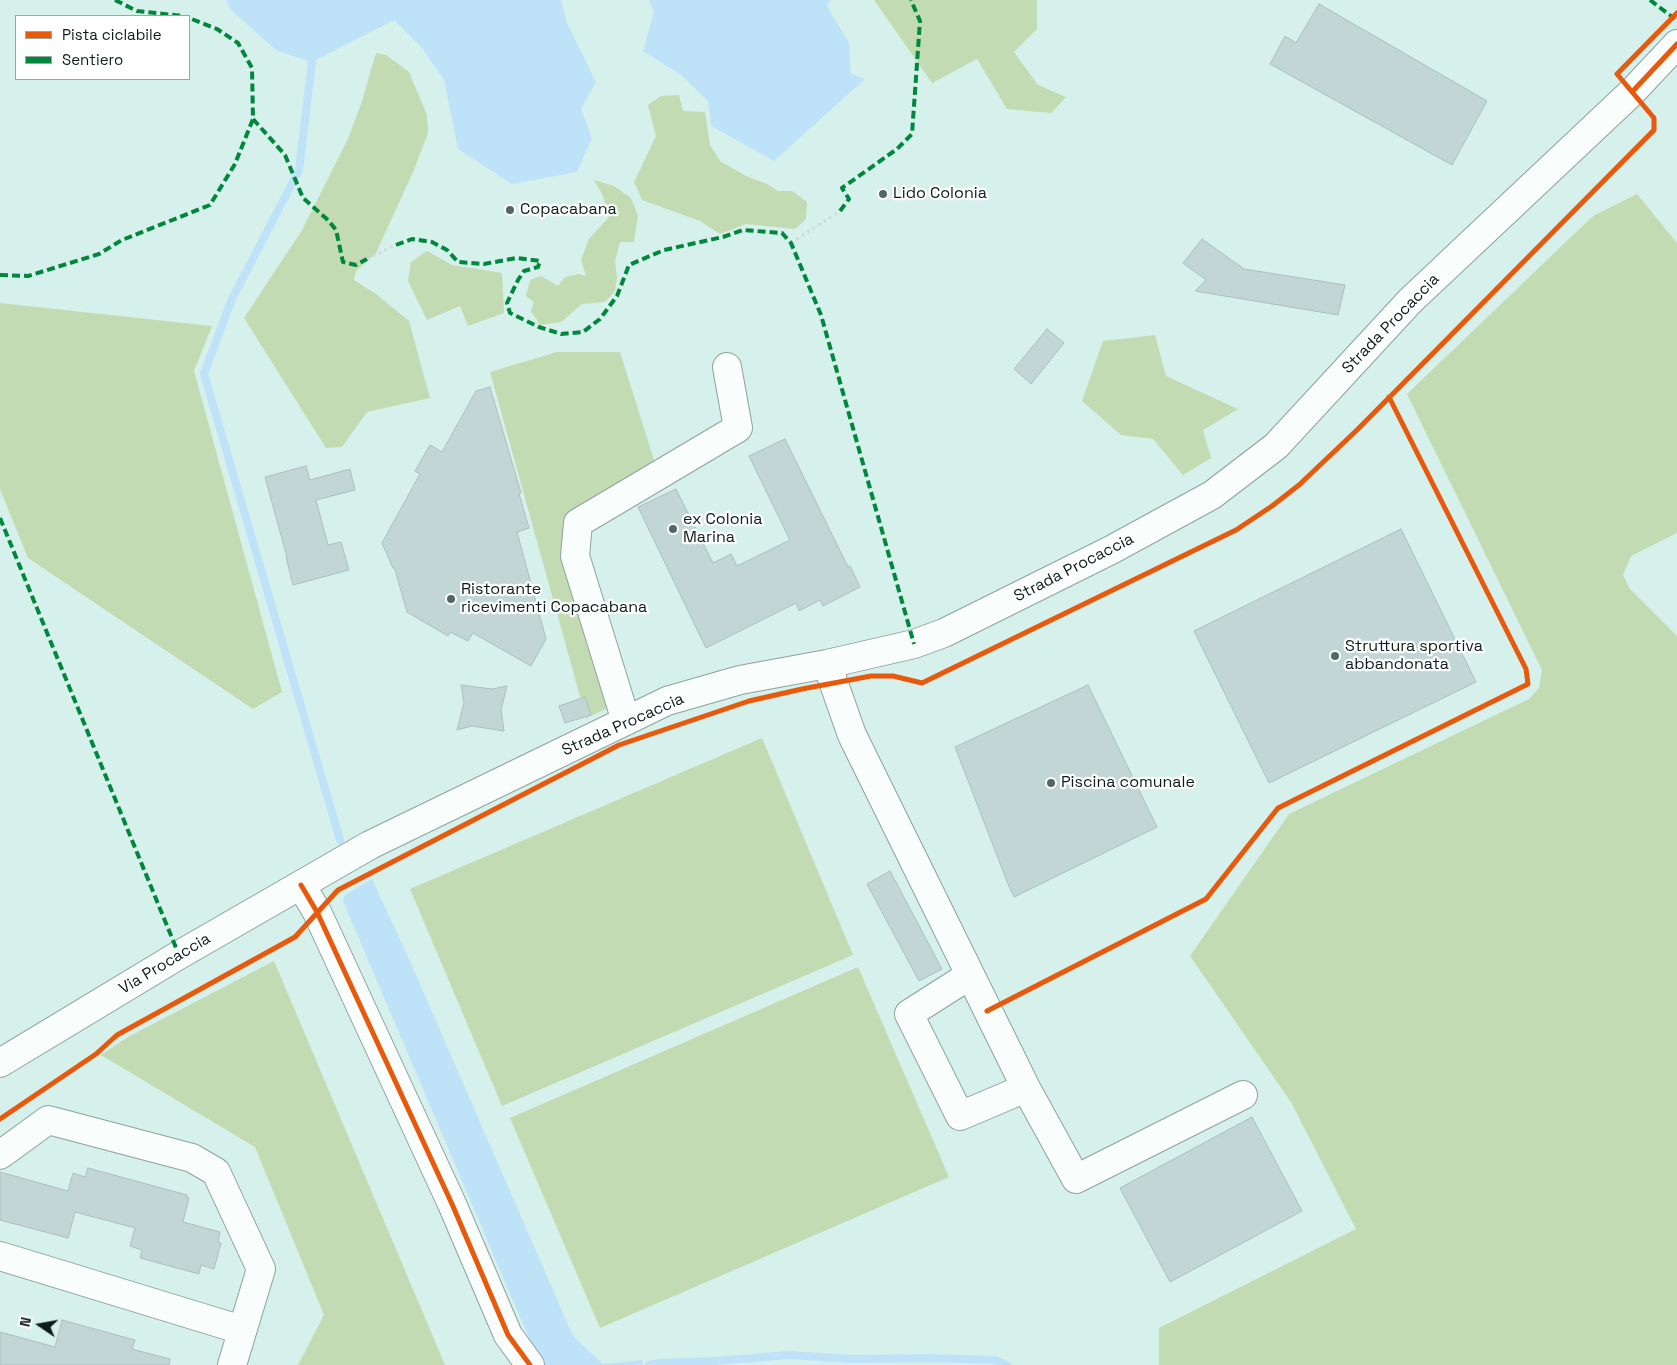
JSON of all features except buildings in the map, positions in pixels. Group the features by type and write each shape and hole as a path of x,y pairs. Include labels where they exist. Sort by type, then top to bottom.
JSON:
{"street":[{"name":"Strada Procaccia","path":"332,867 370,845 667,702 740,680 827,664 914,644 944,633 1111,550 1212,495 1276,446 1410,301 1632,92 1677,44"},
{"path":"626,721 575,556 578,523 738,428 727,367"},
{"path":"827,664 852,735 1026,1088 1076,1179 1242,1095"},
{"name":"Via Procaccia","path":"0,1063 179,955 332,867"},
{"path":"302,885 317,912 444,1186 508,1335 530,1365"},
{"path":"970,975 909,1014 960,1116 1026,1088"},
{"path":"0,1155 48,1120 192,1158 216,1172 261,1269 232,1365"},
{"path":"0,1256 242,1330"},
{"path":"508,1335 512,1365"}],"path":[{"path":"791,243 840,210"},
{"path":"367,260 396,245"}],"green space":[{"path":"874,0 1037,0 1037,29 1014,52 1038,85 1066,97 1051,113 1007,109 977,59 932,83"},
{"path":"376,53 386,55 409,72 427,115 428,133 413,172 376,253 356,271 354,280 376,294 409,321 430,398 367,412 342,447 326,448 244,318 302,230 348,139 362,101"},
{"path":"679,95 683,111 705,112 710,145 720,161 778,191 792,191 807,202 806,219 795,229 746,224 720,234 700,221 642,200 634,182 656,136 648,105 661,96"},
{"path":"594,180 614,186 631,198 638,216 634,242 620,242 615,261 617,278 615,291 605,302 582,304 561,322 540,325 531,311 534,302 526,296 530,280 541,276 558,286 565,277 579,274 586,276 581,260 589,239 609,217 603,196"},
{"path":"1637,194 1677,243 1677,533 1631,556 1623,575 1630,589 1677,636 1677,1365 1159,1365 1159,1328 1356,1229 1291,1102 1190,956 1289,814 1529,699 1539,688 1542,670 1407,394 1593,216"},
{"path":"427,251 452,265 502,273 504,313 468,326 460,306 427,320 408,281 411,262"},
{"path":"0,303 212,326 194,371 282,692 253,709 28,558 0,489"},
{"path":"1155,335 1166,376 1238,409 1203,430 1211,458 1183,475 1153,439 1121,435 1082,401 1103,341"},
{"path":"557,352 620,352 654,460 625,489 567,534 613,706 586,718 490,372"},
{"path":"762,738 853,955 502,1106 410,889"},
{"path":"274,961 445,1365 298,1365 324,1315 255,1147 101,1055 128,1037"},
{"path":"858,967 949,1177 600,1328 510,1118"}],"water":[{"path":"226,0 561,0 567,23 596,82 581,109 592,138 577,172 512,184 458,149 444,80 422,48 394,20 312,62 277,51 231,10"},
{"path":"649,0 830,0 827,6 849,43 851,74 865,79 774,161 711,126 708,101 681,75 643,51 654,12"},
{"path":"372,879 410,961 573,1336 603,1364 642,1360 643,1365 542,1365 539,1362 343,901 345,895"}],"waterway":[{"path":"312,62 299,170 231,301 204,374 340,840"},
{"path":"649,1365 789,1355 852,1359 931,1358 995,1360 1007,1365"}],"marked path":[{"path":"115,0 137,11 174,15"},
{"path":"840,211 849,199 842,188 897,149 912,134 920,21 911,0"},
{"path":"1650,0 1675,19"},
{"path":"0,275 28,276 99,254 122,240 210,205 235,164 253,119 252,68 238,43 217,29 190,18"},
{"path":"253,119 285,155 303,198 328,220 336,230 343,262 356,265 367,259"},
{"path":"396,245 412,239 432,242 447,250 458,262 484,264 516,258 540,261 538,267 524,271 507,303 510,313 539,327 561,334 583,332 600,319 617,296 629,265 664,250 723,237 743,230 782,233 791,243 821,315 914,644"},
{"path":"0,518 179,955"}],"cycle path":[{"path":"0,1119 96,1054 117,1035 295,937 338,890 619,745 749,701 802,689 871,676 893,676 922,683 1236,530 1299,485 1358,429 1654,130 1654,118 1617,74 1677,13"},
{"path":"1632,92 1677,44"},
{"path":"987,1011 1206,899 1278,808 1528,684 1526,669 1389,397"},
{"path":"301,885 317,912 452,1204 508,1335 530,1365"}],"place":[{"name":"Lido Colonia","path":"883,194"},
{"name":"Copacabana","path":"510,210"},
{"name":"ex Colonia Marina","path":"673,529"},
{"name":"Ristorante ricevimenti Copacabana","path":"451,599"},
{"name":"Struttura sportiva abbandonata","path":"1335,656"},
{"name":"Piscina comunale","path":"1051,783"}]}
